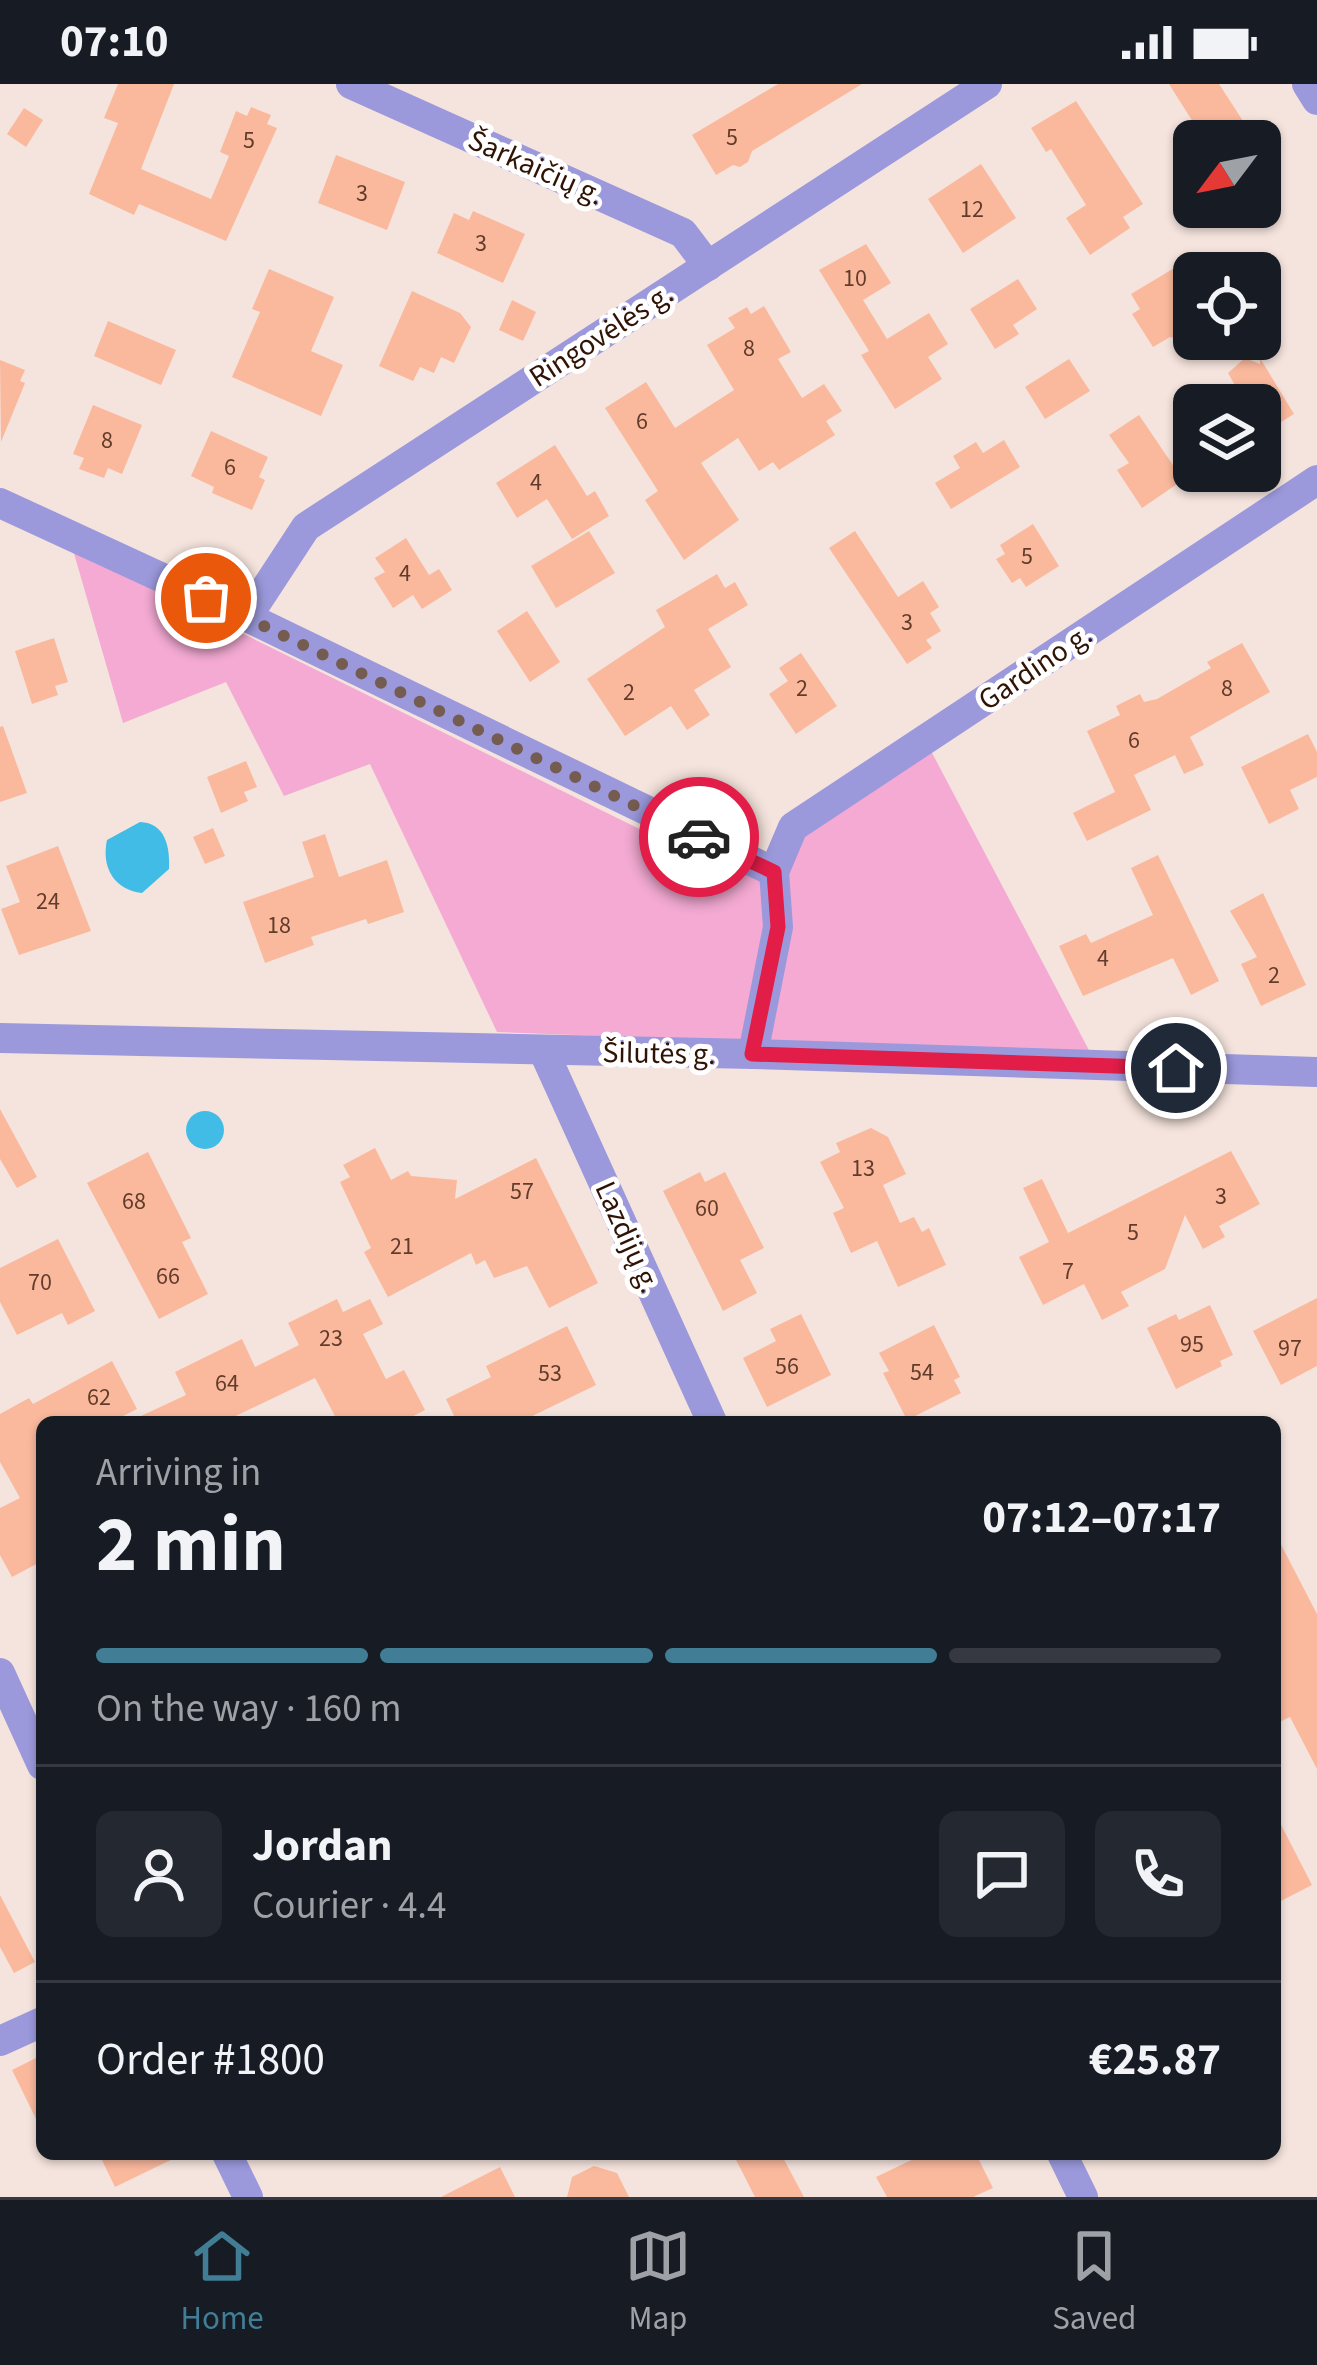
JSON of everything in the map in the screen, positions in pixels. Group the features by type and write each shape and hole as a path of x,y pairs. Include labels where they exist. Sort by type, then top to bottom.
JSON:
{"street":[{"name":"Šarkaičių g.","path":"352,84 683,232 708,266"},
{"name":"Ringovėlės g.","path":"247,617 306,527 987,84"},
{"path":"1307,84 1317,100"},
{"name":"Gardino g.","path":"774,872 793,827 1317,480"},
{"path":"0,503 774,872 778,927 752,1054"},
{"name":"Šilutės g.","path":"0,1038 1317,1072"},
{"name":"Lazdijų g.","path":"544,1052 709,1416"},
{"path":"0,1673 36,1752"},
{"path":"0,2041 36,2025"},
{"path":"229,2160 248,2197"},
{"path":"1065,2160 1083,2197"}],"shaded area":[{"path":"73,550 737,877 931,751 1091,1054 497,1032 370,764 284,796 226,682 123,723"}],"water":[{"path":"140,822 160,831 169,860 169,869 142,893 117,882 108,868 106,850 107,840"},
{"path":"205,1111 218,1117 224,1130 218,1143 205,1149 192,1143 186,1130 192,1117"}],"building":[{"path":"118,84 174,84 141,169 211,199 229,156 220,152 236,111 247,116 251,107 271,115 267,124 277,128 226,241 139,204 134,215 89,194 118,123 104,118"},
{"path":"778,84 862,84 752,151 740,167 733,165 716,175 692,135"},
{"path":"1169,84 1219,84 1242,120 1192,120"},
{"path":"1076,101 1143,204 1123,217 1130,228 1090,255 1066,218 1086,205 1051,149 1046,152 1031,128"},
{"path":"24,108 43,120 26,147 7,134"},
{"path":"336,155 405,182 387,230 318,203"},
{"path":"981,164 1016,218 963,253 928,199"},
{"path":"473,211 525,234 503,283 437,253 454,213 469,220"},
{"path":"866,244 891,283 863,300 887,339 929,313 948,344 928,357 942,379 895,409 861,355 869,351 819,270"},
{"path":"269,269 334,297 311,351 343,365 321,416 232,377 260,312 252,309"},
{"path":"1173,269 1173,338 1153,347 1132,314 1140,309 1131,294"},
{"path":"1018,279 1037,309 1013,325 1019,334 995,349 970,309"},
{"path":"412,291 460,313 471,327 454,363 441,357 434,373 420,367 413,381 379,366"},
{"path":"512,300 536,312 523,341 499,330"},
{"path":"764,306 791,352 778,359 802,398 824,384 842,411 826,421 835,435 779,470 773,462 759,471 738,438 701,463 739,520 684,560 645,500 658,491 605,408 646,382 675,428 734,390 707,345 735,328 728,318 747,307 751,314"},
{"path":"108,321 176,350 161,385 94,356"},
{"path":"1069,359 1090,391 1045,419 1025,387"},
{"path":"0,360 25,370 20,381 25,383 1,442"},
{"path":"1243,360 1260,364 1261,360 1276,384 1234,384 1228,373"},
{"path":"1281,393 1294,414 1281,422"},
{"path":"93,405 142,425 122,474 108,468 104,478 79,469 84,458 73,454"},
{"path":"1139,415 1173,465 1173,487 1142,508 1117,470 1129,463 1109,435"},
{"path":"211,431 268,457 259,477 265,480 252,510 212,493 214,487 191,476"},
{"path":"1004,440 1020,467 951,509 935,483 960,468 953,456 976,442 983,453"},
{"path":"555,445 587,496 595,491 609,516 572,539 547,499 517,518 496,483"},
{"path":"1033,524 1059,566 1026,587 1020,578 1012,583 996,559 1005,554 1000,545"},
{"path":"589,531 615,573 556,608 531,566"},
{"path":"855,531 898,597 923,581 939,607 930,613 941,631 926,640 932,648 907,664 829,548"},
{"path":"406,538 429,575 439,569 452,590 422,609 413,595 393,608 374,578 385,572 375,558"},
{"path":"717,574 725,588 735,582 748,605 708,629 731,667 694,690 710,715 687,730 671,706 625,736 587,679 665,627 656,610"},
{"path":"527,611 560,662 530,682 497,631"},
{"path":"54,638 68,682 55,686 58,695 32,704 15,651"},
{"path":"1242,643 1270,692 1190,737 1204,765 1184,774 1175,755 1134,775 1151,810 1087,841 1073,813 1115,792 1087,731 1120,715 1116,706 1140,694 1144,702 1157,699 1211,668 1207,662"},
{"path":"801,653 837,706 796,734 769,694 788,681 779,668"},
{"path":"0,727 27,793 0,802"},
{"path":"1308,734 1317,752 1317,777 1290,790 1299,809 1269,824 1241,767"},
{"path":"246,761 257,787 244,792 248,801 221,813 207,777"},
{"path":"213,828 225,856 205,864 193,837"},
{"path":"325,834 339,877 387,860 404,912 311,937 314,945 265,963 243,902 314,877 302,842"},
{"path":"58,846 91,931 19,955 1,909 20,902 6,866"},
{"path":"1158,855 1219,981 1191,995 1173,958 1083,996 1059,946 1086,934 1091,943 1153,915 1131,868"},
{"path":"1263,893 1306,985 1261,1006 1241,964 1257,957 1230,911"},
{"path":"0,1109 37,1177 17,1188 0,1159"},
{"path":"871,1128 888,1137 906,1174 883,1185 900,1223 914,1217 922,1232 929,1228 946,1265 898,1287 877,1241 851,1253 833,1213 844,1208 820,1162 840,1152 836,1143"},
{"path":"375,1148 391,1180 408,1171 411,1176 457,1180 455,1199 536,1158 598,1283 549,1308 527,1266 494,1278 485,1260 476,1265 471,1253 388,1297 364,1252 371,1248 340,1182 350,1177 343,1165"},
{"path":"1231,1151 1260,1204 1219,1226 1225,1237 1203,1249 1185,1215 1165,1269 1121,1292 1129,1306 1102,1320 1084,1284 1043,1305 1019,1257 1049,1242 1023,1188 1042,1179 1068,1233"},
{"path":"148,1152 191,1238 182,1242 208,1294 159,1319 87,1183"},
{"path":"700,1172 705,1182 725,1172 764,1248 740,1260 757,1293 723,1311 663,1191"},
{"path":"58,1239 95,1311 68,1325 62,1313 17,1335 0,1302 0,1268"},
{"path":"1317,1298 1317,1366 1281,1385 1253,1331"},
{"path":"337,1299 343,1312 370,1299 383,1324 363,1334 386,1379 404,1370 425,1410 414,1416 335,1416 315,1378 236,1416 141,1416 186,1395 175,1372 242,1339 255,1367 299,1345 288,1323"},
{"path":"1210,1305 1233,1355 1220,1361 1222,1366 1176,1389 1147,1328"},
{"path":"801,1314 831,1375 767,1407 743,1358 776,1341 770,1329"},
{"path":"934,1325 960,1377 954,1380 961,1393 915,1416 905,1416 883,1373 889,1371 879,1353"},
{"path":"567,1326 596,1385 532,1416 454,1416 446,1399 491,1377 486,1366"},
{"path":"112,1361 137,1409 123,1416 36,1416 36,1564 12,1577 0,1555 0,1508 20,1498 0,1462 0,1414 29,1398 33,1404"},
{"path":"1281,1545 1317,1614 1317,1769 1290,1717 1281,1721"},
{"path":"1281,1825 1312,1885 1281,1901"},
{"path":"0,1895 35,1962 14,1973 0,1947"},
{"path":"36,2058 36,2119 12,2070"},
{"path":"102,2160 171,2160 115,2187"},
{"path":"736,2160 784,2160 804,2197 755,2197"},
{"path":"911,2160 979,2160 993,2188 973,2197 887,2197 876,2177"},
{"path":"594,2166 617,2173 629,2197 567,2197 572,2177"},
{"path":"500,2167 515,2197 441,2197"}],"way so far":[{"path":"206,598 699,837"}],"route":[{"path":"699,837 774,872 778,927 752,1054 1176,1068"}]}
